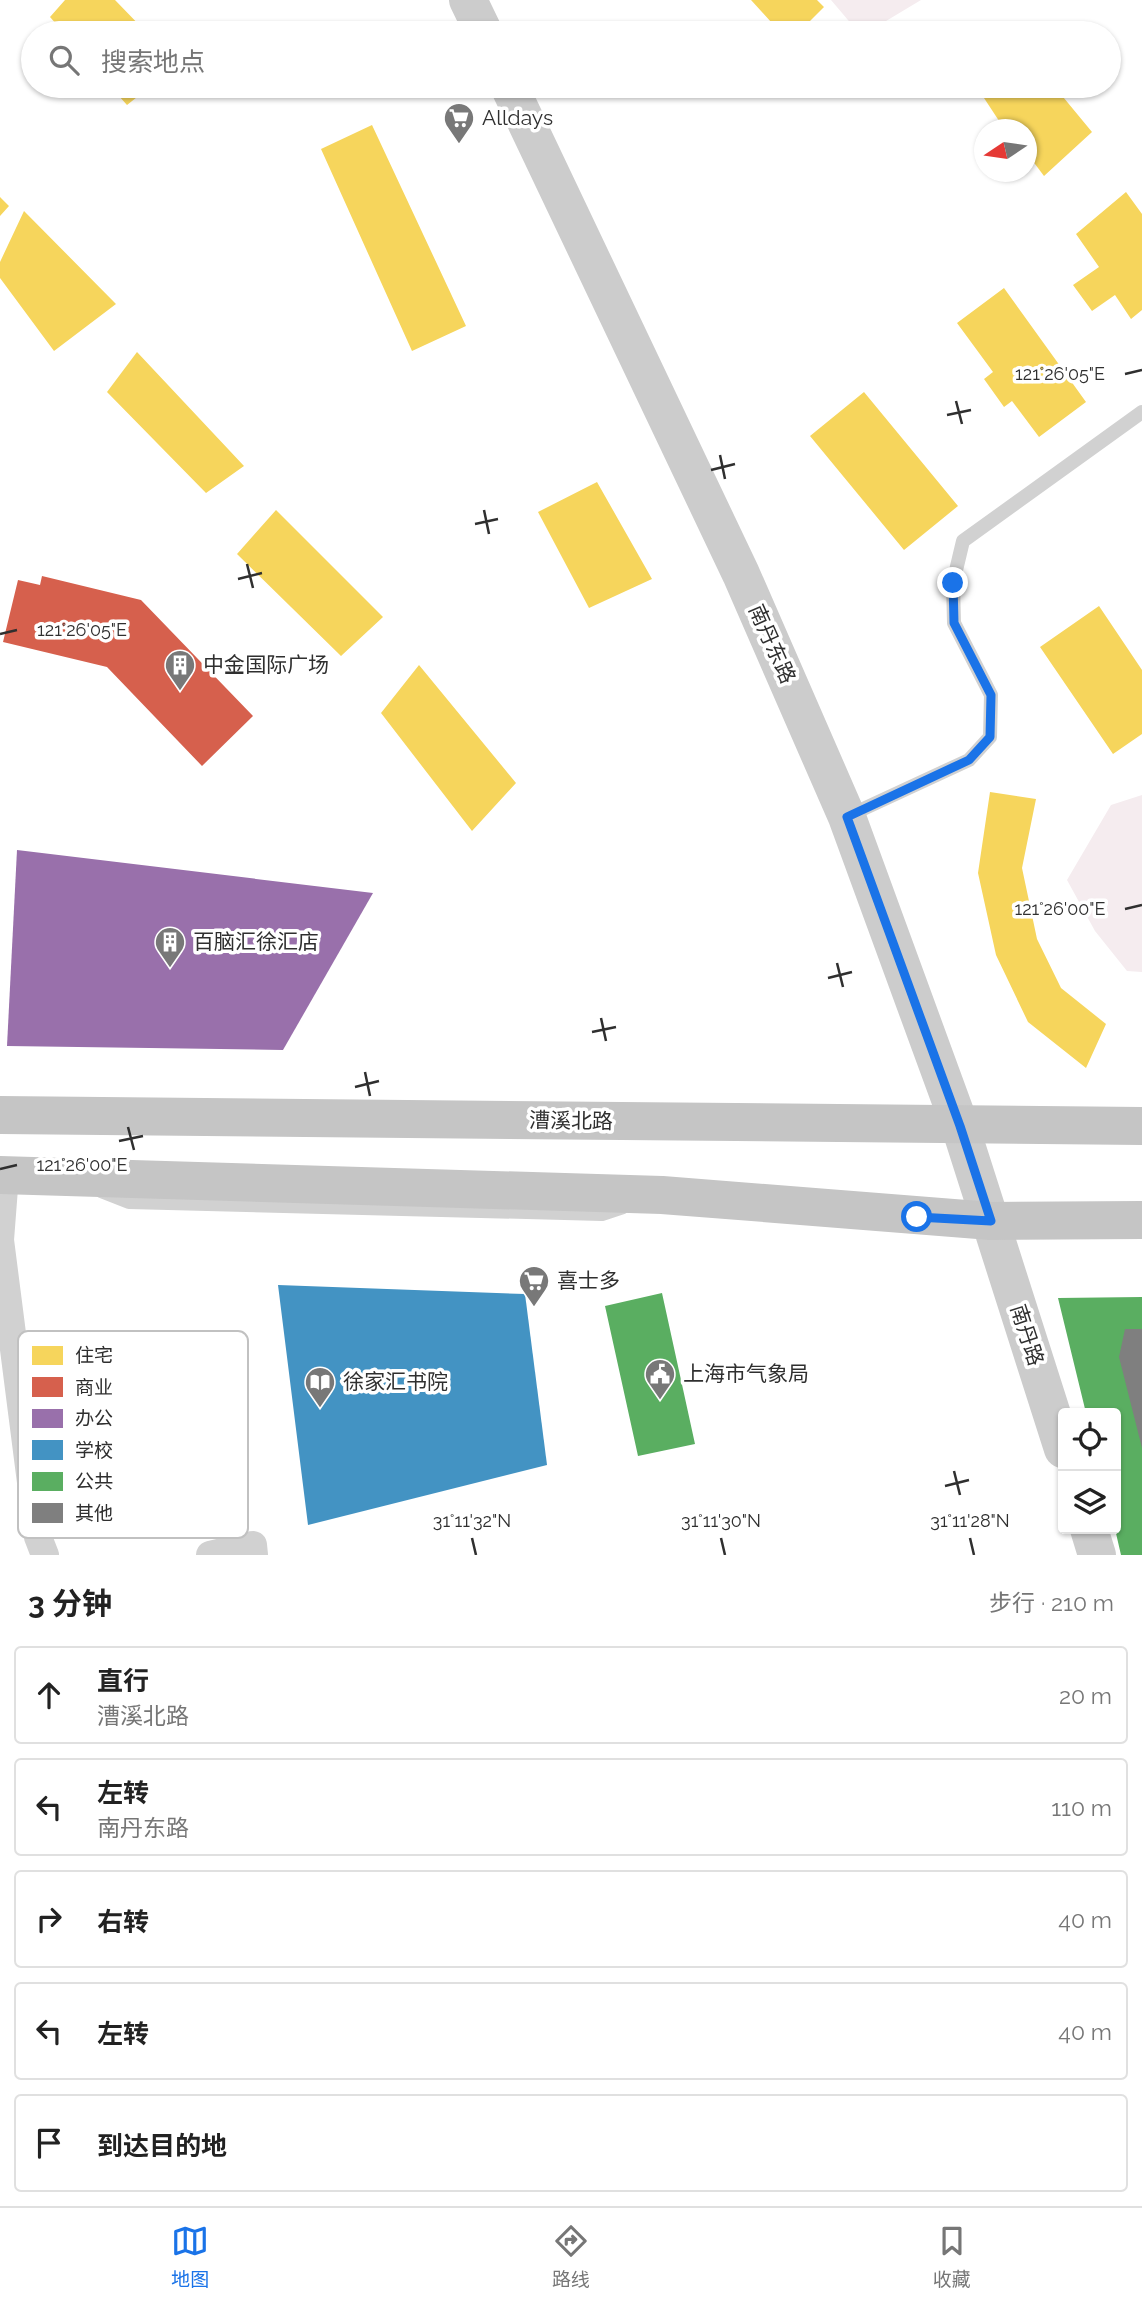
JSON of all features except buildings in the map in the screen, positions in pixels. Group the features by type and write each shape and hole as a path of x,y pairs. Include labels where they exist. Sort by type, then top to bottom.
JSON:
{"main road":[{"path":"468,0 478,21"},
{"name":"南丹东路","path":"515,98 741,574 847,817 960,1126 991,1221"},
{"name":"漕溪北路","path":"0,1115 1142,1126"},
{"path":"3,1175 70,1180 662,1195 991,1221 1142,1220"},
{"name":"南丹路","path":"991,1221 1058,1433"},
{"path":"1091,1534 1097,1555"}],"street":[{"path":"3,1175 0,1241 18,1381"},
{"path":"39,1538 45,1555"},
{"path":"210,1555 258,1552"}],"lane":[{"path":"847,817 969,760 990,737 991,695 954,623 953,583 963,541 1142,412"}],"shaded area":[{"path":"831,0 921,0 886,21 849,21"},
{"path":"1142,795 1142,972 1127,971 1095,931 1067,880 1111,805"}],"place":[{"name":"Alldays","path":"459,145"},
{"name":"中金国际广场","path":"180,692"},
{"name":"百脑汇徐汇店","path":"170,969"},
{"name":"喜士多","path":"534,1308"},
{"name":"上海市气象局","path":"660,1401"},
{"name":"徐家汇书院","path":"320,1409"}],"route":[{"path":"917,1217 991,1221 960,1126 847,817 969,760 990,737 991,695 954,623 953,583"}]}
